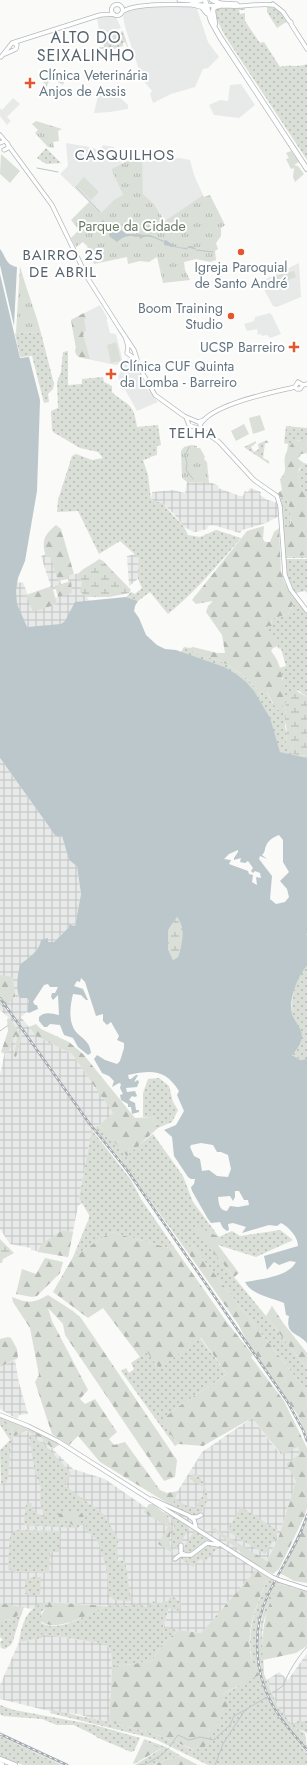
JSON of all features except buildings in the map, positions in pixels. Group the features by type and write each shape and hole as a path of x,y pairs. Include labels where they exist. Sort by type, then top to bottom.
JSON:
{"highway":[{"path":"204,2 219,4"},
{"path":"204,2 204,9 307,163"},
{"path":"204,2 220,37 307,169"},
{"path":"213,22 214,7 219,4"},
{"path":"0,1759 16,1765"}],"main road":[{"path":"1,58 9,46 14,43 100,15 115,5 125,6 143,0"},
{"path":"178,0 204,2"},
{"path":"100,15 119,15 127,7 150,2 204,2"},
{"path":"219,4 273,4 283,12 307,49"},
{"path":"120,5 122,12"},
{"path":"112,8 114,14"},
{"path":"1,58 8,52 16,49 17,46 26,40"},
{"path":"14,43 17,46"},
{"path":"9,46 12,51"},
{"path":"0,135 2,142 8,145 57,214 91,282 132,348 133,354 155,395 190,421 200,426 219,442 254,480 277,496 280,506 285,575 291,590 307,611"},
{"path":"2,150 8,145"},
{"path":"2,150 13,152"},
{"path":"125,336 127,354 133,354"},
{"path":"127,349 132,348"},
{"path":"200,426 204,420 216,411 232,404 295,387 299,389 305,384"},
{"path":"0,1415 48,1435 197,1528 272,1577 307,1588"},
{"path":"140,1493 190,1516 194,1517 200,1515"},
{"path":"190,1516 194,1520 197,1528"},
{"path":"175,1559 180,1555 191,1555 201,1546 209,1543 228,1549"},
{"path":"181,1545 181,1552 186,1555"}],"shaded area":[{"path":"158,3 196,6 208,42 219,57 208,68 203,69 195,87 171,94 153,103 150,94 152,91 142,79 125,27 123,16 124,12 140,5"},
{"path":"108,15 116,17 121,28 100,35 97,18"},
{"path":"241,84 255,105 239,118 214,115 209,105 220,100 228,101 230,85"},
{"path":"115,93 128,105 128,109 94,113 98,96"},
{"path":"13,98 20,104 7,117 11,121 7,125 0,116 0,108 2,110"},
{"path":"66,143 90,147 96,149 97,152 103,145 114,147 122,163 111,169 123,195 102,215 60,174 68,166"},
{"path":"180,158 190,160 194,175 203,195 166,221 154,204 143,194 141,162"},
{"path":"103,220 109,226 113,223 126,234 150,235 164,241 166,240 178,247 187,248 192,246 196,249 190,247 185,249 164,245 164,242 155,238 143,237 140,239 139,236 126,236 117,242 109,236 111,231 104,224 100,227 98,225"},
{"path":"0,249 8,262 17,267 14,326 0,265"},
{"path":"299,263 301,297 277,307 273,306 260,282"},
{"path":"0,274 20,358 29,357 40,400 37,491 25,561 18,578 16,591 17,604 27,627 61,624 65,621 75,602 126,597 138,601 134,611 139,618 146,635 157,645 165,649 176,650 224,667 236,674 254,691 270,718 280,752 307,758 307,966 297,982 291,1003 291,1009 293,1017 302,1033 300,1044 292,1055 300,1060 307,1059 307,1343 290,1330 288,1322 289,1316 286,1315 284,1303 257,1293 245,1282 281,1274 292,1267 296,1262 290,1261 279,1265 274,1262 267,1270 264,1256 298,1246 295,1236 281,1223 277,1226 269,1225 242,1233 246,1227 233,1223 228,1224 229,1230 227,1231 223,1228 220,1222 211,1223 192,1191 191,1187 194,1184 195,1179 188,1177 174,1156 172,1137 164,1130 176,1125 184,1111 177,1095 179,1091 174,1084 163,1075 157,1073 144,1072 128,1075 129,1079 131,1079 138,1075 134,1082 138,1080 139,1082 137,1087 126,1088 127,1092 135,1091 137,1096 132,1096 129,1100 135,1103 136,1110 139,1110 139,1112 132,1114 131,1107 128,1107 128,1104 121,1100 120,1095 123,1094 120,1088 121,1084 119,1083 112,1087 114,1081 109,1076 102,1073 94,1059 97,1055 105,1060 117,1064 120,1061 124,1043 117,1040 119,1036 111,1022 107,1025 103,1021 103,1014 96,1016 85,982 81,978 80,982 77,981 74,986 83,989 88,1000 81,995 73,994 71,1019 73,1028 89,1046 91,1053 88,1055 78,1047 73,1038 64,1035 60,1025 50,1024 47,1027 44,1027 39,1021 39,1017 44,1014 49,1013 59,1015 58,995 53,1000 51,997 52,993 55,993 58,987 50,987 48,984 44,985 33,1002 37,1005 38,1009 29,1013 27,1012 29,1001 27,998 20,998 18,995 17,982 20,964 36,951 41,940 48,938 48,942 54,942 68,928 70,923 75,926 81,894 77,866 69,860 62,836 56,836 54,834 0,758","holes":["279,835 283,840 283,862 289,872 280,881 287,889 289,897 285,902 276,904 270,899 272,876 259,859 260,856 267,859 262,855 265,847 271,839","238,850 234,860 241,858 240,862 245,863 248,861 253,868 251,871 253,873 255,871 260,873 261,878 256,877 257,885 252,882 253,875 249,874 248,871 229,864 231,860 224,859 229,854","177,917 182,926 182,937 178,957 173,960 168,949 168,930","201,1143 213,1145 217,1152 228,1155 231,1169 228,1177 217,1176 209,1170 202,1171 200,1159 194,1156 190,1147 191,1145","235,1191 239,1191 244,1200 248,1200 249,1205 238,1207 230,1206 227,1211 222,1209 220,1206 218,1197 230,1196 233,1201"]},
{"path":"100,305 107,317 110,333 116,334 123,362 121,364 115,365 78,357 75,353 76,348 71,320"},
{"path":"270,313 281,334 270,338 267,335 258,335 257,329 247,331 244,324 254,321 255,317"},
{"path":"131,357 135,361 135,365 148,390 158,402 137,411 118,377 127,359"},
{"path":"187,482 212,483 219,486 218,488 240,496 243,496 245,491 248,492 250,488 261,492 260,495 265,499 278,503 279,516 266,523 242,530 240,533 213,525 208,526 207,529 195,532 192,531 184,527 173,513 162,503 151,500 152,492 173,490 185,493"},
{"path":"51,553 62,587 52,590 41,556"},
{"path":"136,554 141,558 139,578 129,586 127,556"},
{"path":"79,573 83,579 81,589 91,603 63,627 25,629 16,606 15,590 17,583 23,582 33,610 55,598 72,592 67,576"},
{"path":"0,758 54,835 62,836 69,860 77,865 81,894 75,926 70,923 68,928 54,942 41,943 33,955 20,964 19,996 21,998 27,998 30,1003 27,1012 21,1017 36,1036 72,1054 114,1114 92,1130 79,1198 82,1203 78,1206 68,1257 31,1250 31,1248 10,1244 0,1229 0,1075 5,1051 8,1052 14,1035 17,1036 14,1056 22,1036 9,1018 0,1010"},
{"path":"15,1360 19,1383 28,1414 19,1415 17,1419 0,1409 0,1367"},
{"path":"252,1418 280,1454 298,1446 300,1454 296,1481 279,1536 267,1560 256,1570 201,1633 163,1629 169,1608 159,1605 148,1608 49,1602 31,1609 0,1603 0,1485 9,1463 11,1440 14,1436 24,1431 40,1437 73,1469 105,1479 161,1518 202,1452"},
{"path":"274,1580 276,1581 261,1618 259,1629 260,1668 267,1690 277,1710 307,1749 307,1754 278,1716 265,1690 259,1670 257,1657 257,1628 261,1608"},
{"path":"42,1634 107,1644 111,1652 112,1667 109,1722 78,1714 57,1713 0,1699 0,1685 19,1642 41,1638"},
{"path":"307,1653 307,1734 306,1732 295,1728 283,1715 278,1707 267,1680 279,1672 288,1680"},
{"path":"0,1732 70,1765 61,1765 0,1736"}],"green space":[{"path":"267,6 279,11 286,22 277,28 267,12"},
{"path":"245,7 245,10 239,10 240,14 245,13 245,21 260,43 264,42 280,67 300,66 307,64 307,160 225,36 215,16 215,8"},
{"path":"123,31 129,50 125,42 123,43 123,46 104,52 103,49 100,49 99,47 104,47 102,38 104,42 113,39 112,35"},
{"path":"63,72 65,79 63,85 51,78 44,91 48,93 51,90 47,97 46,96 43,89 43,83 50,75"},
{"path":"36,121 62,129 58,131 59,141 53,142 54,148 48,147 35,133 38,130 32,124"},
{"path":"46,148 61,163 46,164 37,158"},
{"path":"291,151 299,162 294,165 298,166 304,174 295,182 293,177 294,168 291,169 286,159 289,158 286,153"},
{"path":"1,154 20,171 10,183 0,174"},
{"name":"Parque da Cidade","path":"131,159 142,159 143,194 154,204 165,221 203,195 204,197 210,195 225,225 221,228 221,236 216,243 218,249 215,251 216,260 210,262 196,259 184,262 185,270 190,280 163,283 157,257 149,262 140,261 128,264 127,257 94,264 87,248 88,247 83,242 76,247 71,238 79,230 71,220 89,202 101,213 114,200 123,195 111,169"},
{"path":"84,177 99,192 91,200 76,186"},
{"path":"20,266 36,316 41,333 16,332"},
{"path":"294,271 296,277 278,284 275,276"},
{"path":"84,313 86,318 84,320 86,330 83,335 90,359 80,357 76,353 71,320"},
{"path":"17,332 41,333 54,384 53,389 48,394 49,402 44,403 32,356 20,357 15,334"},
{"path":"116,342 121,361 111,363 107,345"},
{"path":"68,351 68,385 82,384 82,379 103,377 104,382 112,386 112,392 128,404 132,409 135,415 137,427 158,425 161,445 157,446 157,455 143,460 148,475 151,500 162,503 184,527 188,535 200,537 216,530 241,538 197,587 168,614 150,592 138,601 126,597 131,592 135,594 142,588 138,579 139,558 120,541 99,554 78,511 57,512 58,500 72,456 76,454 92,460 103,458 98,452 80,448 52,430 51,411 58,408 57,382 61,372 63,352"},
{"path":"260,415 265,430 253,434 249,418"},
{"path":"244,424 249,434 236,441 231,431"},
{"path":"286,426 307,428 307,440 298,440 290,447 287,453 288,444 284,443"},
{"path":"267,440 269,443 265,443 263,458 269,461 269,464 244,447 256,441 256,443 251,447 254,452 259,449 258,444"},
{"path":"307,440 307,453 301,454 298,459 304,463 299,469 298,476 300,485 307,495 307,555 286,557 284,533 291,523 287,500 280,497 278,493 282,490 280,479 285,470 286,452 293,441"},
{"path":"191,445 200,448 205,457 204,459 207,462 209,483 187,482 182,478 181,451 184,447"},
{"path":"304,463 307,464 307,495 301,487 298,479 299,472"},
{"path":"278,493 280,497 287,500 290,513 290,528 286,557 307,555 307,558 285,558 281,504 277,494"},
{"path":"56,525 61,529 74,574 68,576 68,579 58,581 50,556 46,557 44,547 46,535"},
{"path":"264,526 263,539 265,542 270,542 274,532 279,528 281,571 284,581 295,601 288,614 271,619 272,626 268,626 265,629 276,637 278,646 273,648 271,651 279,664 281,671 283,687 282,710 277,710 265,689 260,693 246,678 235,670 217,660 190,651 190,648 193,647 217,653 225,653 222,635 206,612 208,606 213,601 196,604 192,600 247,531"},
{"path":"99,559 103,561 131,590 129,593 109,597 85,597 80,591 82,582 76,577 83,569"},
{"path":"285,559 307,559 307,593 305,591 296,593 307,608 298,596 291,586 287,574"},
{"path":"71,581 72,593 58,597 55,586"},
{"path":"52,586 57,604 33,612 26,595"},
{"path":"292,596 307,613 307,697 298,690 286,697 286,742 297,755 307,756 307,758 280,752 268,718 181,652 184,647 190,648 190,651 217,660 229,666 246,678 260,693 265,689 273,704 283,679 279,668 286,666 281,649 277,648 278,646 265,629 268,626 272,626 271,619 288,614 294,603"},
{"path":"295,690 307,697 307,756 299,756 307,758 307,868 283,753 297,757 297,755 292,753 286,742 287,732 285,721 286,697 289,693"},
{"path":"177,917 182,926 182,937 178,957 173,960 168,949 168,930"},
{"path":"307,966 307,1059 300,1060 292,1055 291,1020 293,995 296,984 300,974"},
{"path":"0,975 13,977 15,996 4,1008 0,1005"},
{"path":"9,1018 22,1036 16,1057 14,1056 17,1036 15,1035 8,1053 5,1051 5,1054 1,1052 8,1031 7,1019"},
{"path":"36,1024 41,1029 69,1042 83,1054 135,1118 152,1117 158,1128 127,1156 99,1125 113,1113 72,1054 36,1036 29,1027"},
{"path":"159,1078 169,1086 173,1102 178,1110 172,1122 158,1128 152,1117 143,1117 143,1093 148,1079"},
{"path":"99,1125 127,1155 153,1134 183,1176 193,1202 219,1237 232,1231 240,1236 280,1230 293,1240 256,1257 218,1245 196,1231 266,1316 307,1369 307,1392 192,1245 186,1250 121,1160 94,1128"},
{"path":"92,1130 131,1180 141,1199 176,1250 111,1232 73,1257 89,1218 89,1215 79,1198"},
{"path":"199,1227 223,1239 224,1241 218,1245 239,1273 234,1277 196,1231"},
{"path":"63,1230 73,1232 68,1257 38,1252 41,1244"},
{"path":"111,1232 176,1250 226,1321 253,1355 251,1357 284,1401 307,1448 307,1508 279,1569 273,1574 241,1555 240,1551 213,1530 214,1528 267,1561 279,1536 296,1481 286,1464 300,1454 298,1447 281,1454 252,1418 203,1446 178,1444 161,1421 175,1409 227,1374 201,1338 159,1368 147,1352 140,1357 103,1308 88,1318 53,1292 73,1257"},
{"path":"0,1239 14,1253 3,1259 2,1263 0,1263"},
{"path":"192,1245 307,1392 307,1436 297,1414 251,1349 238,1324 186,1250"},
{"path":"45,1258 63,1262 60,1273 37,1296 32,1297 16,1294 22,1269 36,1274"},
{"path":"48,1295 81,1318 177,1460 175,1477 164,1481 65,1335 63,1324 48,1308 52,1321 88,1390 80,1399 85,1404 95,1399 117,1432 109,1439 114,1445 125,1442 160,1490 167,1493 178,1491 172,1506 100,1462 78,1436 69,1445 52,1434 35,1382 39,1375 30,1328 13,1302 12,1297 30,1302"},
{"path":"272,1306 307,1353 307,1369 266,1316"},
{"path":"8,1337 11,1338 17,1349 18,1358 0,1367 0,1339"},
{"path":"200,1338 227,1374 175,1409 162,1421 178,1444 175,1446 121,1371 126,1368 129,1373 134,1369 131,1363 147,1352 159,1368"},
{"path":"0,1416 3,1417 2,1421 13,1429 11,1432 14,1436 11,1440 8,1479 1,1485 0,1450 10,1440 0,1425"},
{"path":"3,1417 34,1429 60,1444 53,1449 40,1437 26,1431 14,1436 11,1432 13,1429 2,1421"},
{"path":"29,1435 43,1443 71,1473 64,1485 103,1514 119,1540 117,1546 118,1561 125,1560 131,1601 114,1600 109,1595 106,1566 97,1540 85,1529 86,1525 81,1524 78,1528 24,1525 26,1503 32,1503 31,1508 46,1521 40,1503 41,1487 35,1473"},
{"path":"196,1474 204,1484 207,1502 201,1512 195,1516 172,1506 175,1499 194,1510 205,1492 203,1487 190,1479"},
{"path":"149,1504 153,1504 168,1516 171,1529 169,1541 173,1553 158,1544 168,1527 144,1512"},
{"path":"241,1507 277,1530 277,1535 265,1554 227,1531"},
{"path":"77,1511 84,1516 73,1525 66,1521 61,1521 58,1514"},
{"path":"170,1514 190,1527 177,1548 172,1544 174,1525"},
{"path":"307,1519 307,1583 294,1581 280,1573 304,1528"},
{"path":"16,1530 60,1531 59,1552 50,1552 49,1573 15,1572 8,1569 10,1535"},
{"path":"195,1530 214,1541 203,1543 188,1555 182,1550"},
{"path":"206,1544 219,1546 205,1562 200,1559 193,1567 179,1557 191,1556"},
{"path":"256,1570 269,1577 254,1613 251,1626 250,1651 253,1664 259,1675 223,1694 228,1706 204,1748 195,1750 155,1734 109,1722 112,1667 152,1661 161,1646 178,1630 201,1633"},
{"path":"32,1577 41,1577 40,1596 25,1594 25,1581"},
{"path":"269,1577 274,1580 261,1608 257,1628 257,1657 259,1670 265,1690 278,1716 307,1754 307,1765 208,1765 155,1739 50,1713 51,1710 109,1722 155,1734 194,1750 223,1694 237,1687 254,1668 250,1645 252,1621 259,1599"},
{"path":"276,1581 307,1590 278,1584 264,1620 262,1632 264,1674 278,1707 292,1725 298,1721 307,1721 307,1734 306,1732 295,1728 305,1733 307,1749 280,1715 269,1695 263,1679 259,1646 260,1629 263,1613"},
{"path":"278,1584 307,1591 307,1646 296,1653 263,1660 263,1630 270,1602"},
{"path":"171,1595 181,1603 178,1611 169,1608 163,1628 178,1630 161,1646 152,1661 112,1667 111,1652 107,1644 42,1634 42,1638 19,1642 22,1628 27,1616 35,1607 42,1604 49,1602 47,1607 41,1612 41,1623 57,1626 74,1621 113,1605 138,1605 148,1608 153,1601 159,1605 165,1601 167,1602"},
{"path":"49,1602 107,1606 73,1621 54,1625 46,1624 39,1620"},
{"path":"0,1603 22,1607 21,1611 14,1618 0,1620"},
{"path":"22,1607 24,1607 12,1644 5,1649 1,1648 0,1642 3,1640 0,1637 0,1620 14,1618 19,1614"},
{"path":"0,1705 14,1710 95,1725 140,1738 134,1751 131,1752 96,1737 74,1725 57,1725 42,1719 3,1716 0,1714"},
{"path":"0,1736 61,1765 23,1765 0,1756"},
{"path":"144,1739 166,1747 181,1756 162,1761 154,1765 135,1765 161,1749 143,1742"},
{"path":"143,1742 162,1748 134,1764 133,1763"},
{"path":"181,1756 198,1765 154,1765 162,1761"}],"waterway":[{"path":"37,168 58,172"},
{"path":"76,187 100,212"},
{"path":"186,249 189,247 195,249"},
{"path":"196,250 213,252"},
{"path":"189,447 185,456 187,463 186,470 193,479"},
{"path":"0,1031 7,1026"},
{"path":"273,1693 284,1685 293,1665 307,1647"},
{"path":"215,1765 223,1744 245,1710 265,1698"},
{"path":"170,1746 178,1735 189,1740 200,1737 214,1740 230,1725 234,1716 245,1710"},
{"path":"139,1765 146,1764 160,1756 169,1748"}],"railway":[{"path":"0,998 89,1123 127,1170 287,1401 303,1430 307,1441"},
{"path":"307,1515 299,1536 268,1595 259,1621 257,1635 259,1664 266,1691 272,1704 284,1722 307,1750"},
{"path":"0,1734 67,1765"}],"place":[{"name":"Clínica Veterinária Anjos de Assis","path":"30,83"},
{"name":"Igreja Paroquial de Santo André","path":"241,252"},
{"name":"Boom Training Studio","path":"231,316"},
{"name":"UCSP Barreiro","path":"294,347"},
{"name":"Clínica CUF Quinta da Lomba - Barreiro","path":"111,374"}],"district":[{"name":"ALTO DO SEIXALINHO","path":"86,46"},
{"name":"CASQUILHOS","path":"125,155"},
{"name":"BAIRRO 25 DE ABRIL","path":"63,264"},
{"name":"TELHA","path":"193,433"}]}
